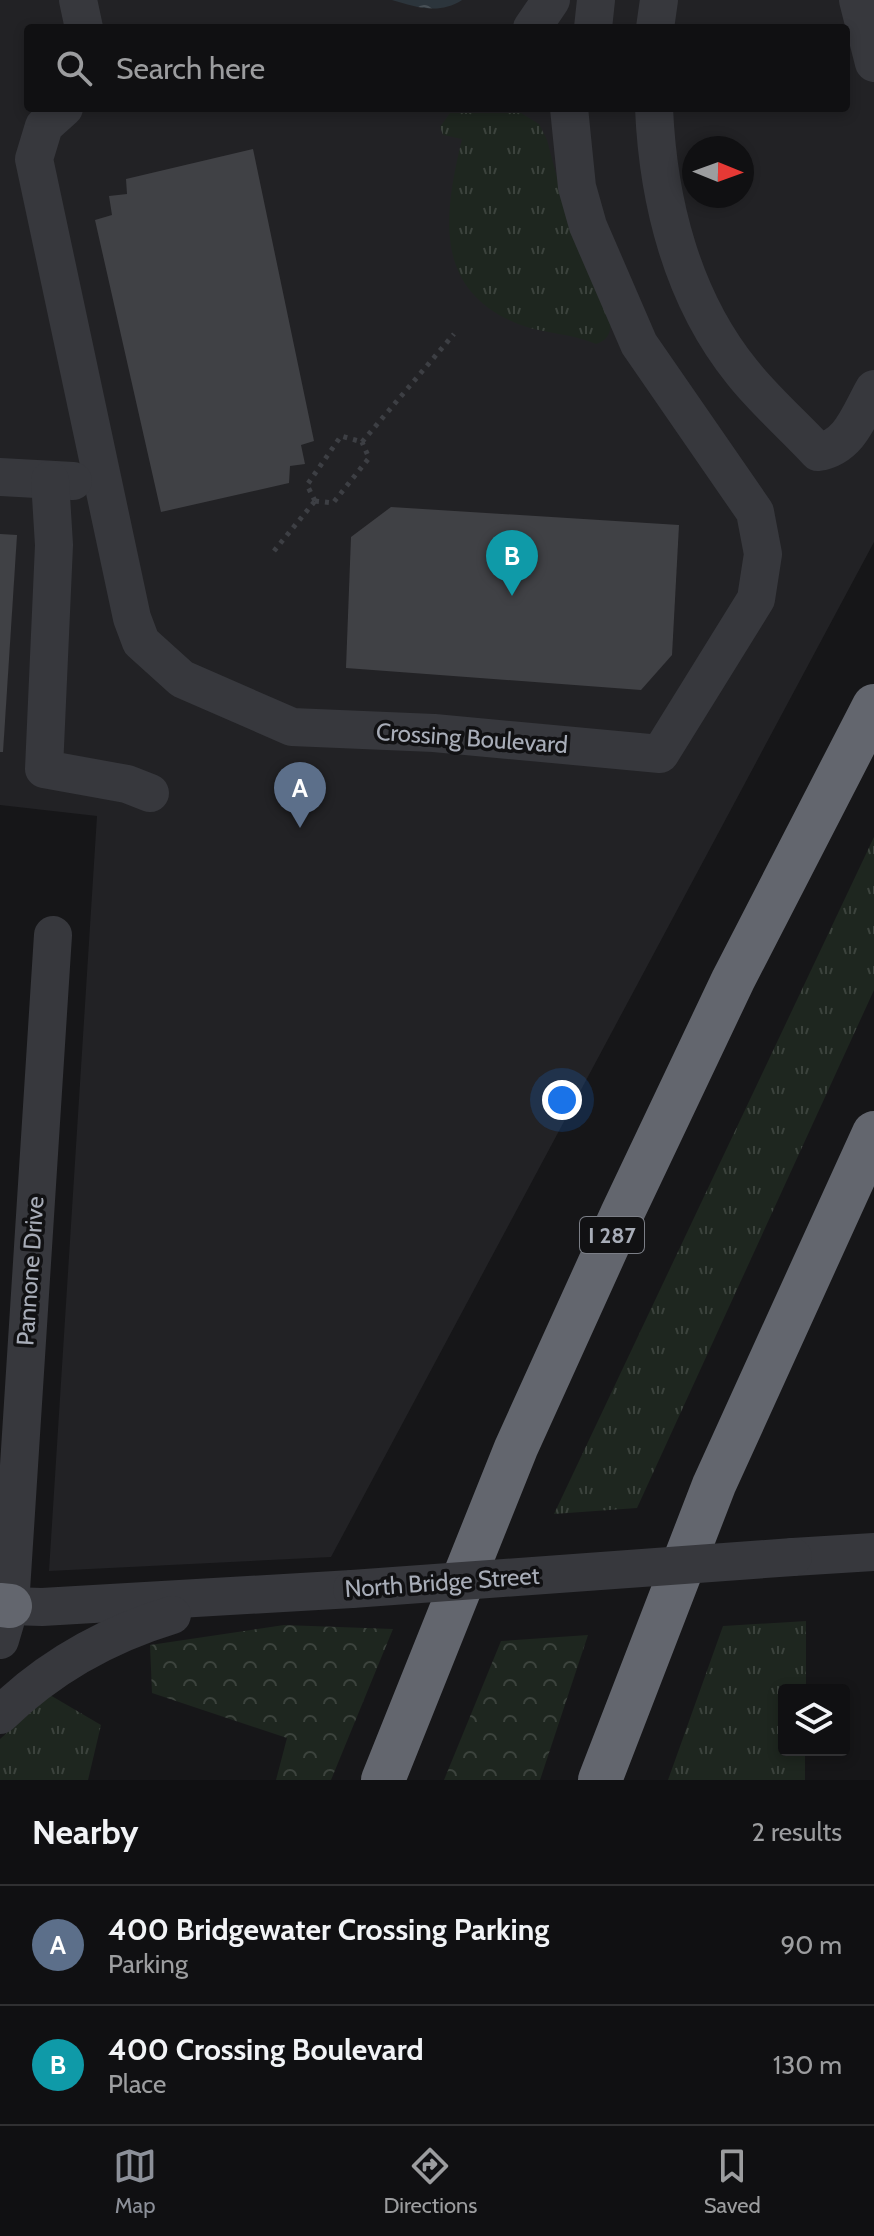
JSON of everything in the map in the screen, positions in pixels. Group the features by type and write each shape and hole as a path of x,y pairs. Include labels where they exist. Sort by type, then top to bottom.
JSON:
{"highway":[{"name":"I 287","path":"383,1780 516,1448 616,1228 740,966 874,706"},
{"path":"600,1780 714,1485 874,1133"}],"street":[{"path":"78,0 83,24"},
{"path":"535,24 551,0"},
{"path":"555,24 558,0"},
{"path":"593,24 596,0"},
{"path":"656,24 659,0"},
{"path":"858,0 874,63"},
{"name":"Crossing Boulevard","path":"60,112 44,126 34,159 132,618 141,642 182,679 292,727 434,733 660,754 756,599 763,554 755,512 639,344 577,187 569,112"},
{"path":"654,112 656,148 669,226 704,313 741,371 818,452 835,449 848,436 874,389"},
{"path":"0,477 103,482"},
{"path":"50,480 54,545 44,769 127,784 150,793"},
{"name":"Pannone Drive","path":"3,1617 53,935"},
{"name":"North Bridge Street","path":"3,1617 233,1597 874,1552"},
{"path":"0,1715 54,1670 127,1628 233,1597"}],"path":[{"path":"362,442 454,334"},
{"path":"315,501 307,485 341,436 362,442"},
{"path":"315,501 333,503 369,458 362,442"},
{"path":"274,551 315,501"}],"shaded area":[{"path":"0,0 874,0 874,542 331,1557 49,1571 97,816 0,805"}],"green space":[{"path":"450,113 521,113 539,124 547,140 571,230 611,322 609,333 603,341 596,344 518,324 490,309 470,291 458,270 451,246 451,195 462,139 443,135 440,127"},
{"path":"874,837 874,990 637,1508 554,1514"},
{"path":"806,1621 806,1684 778,1684 778,1756 805,1756 805,1780 668,1780 723,1626"},
{"path":"284,1625 393,1629 331,1780 276,1780 287,1738 152,1693 150,1645"},
{"path":"588,1635 540,1780 444,1780 501,1641"},
{"path":"50,1695 101,1725 88,1780 0,1780 0,1739"}],"water":[{"path":"392,0 462,0 436,8"}],"building":[{"path":"253,149 314,441 301,445 305,464 290,466 289,483 161,512 95,220 112,215 109,196 127,194 126,179"},
{"path":"391,507 679,525 672,655 641,690 346,668 351,537"},
{"path":"0,534 17,535 3,752 0,752"}],"place":[{"name":"400 Crossing Boulevard","path":"512,596"},
{"name":"400 Bridgewater Crossing Parking","path":"300,828"}]}
